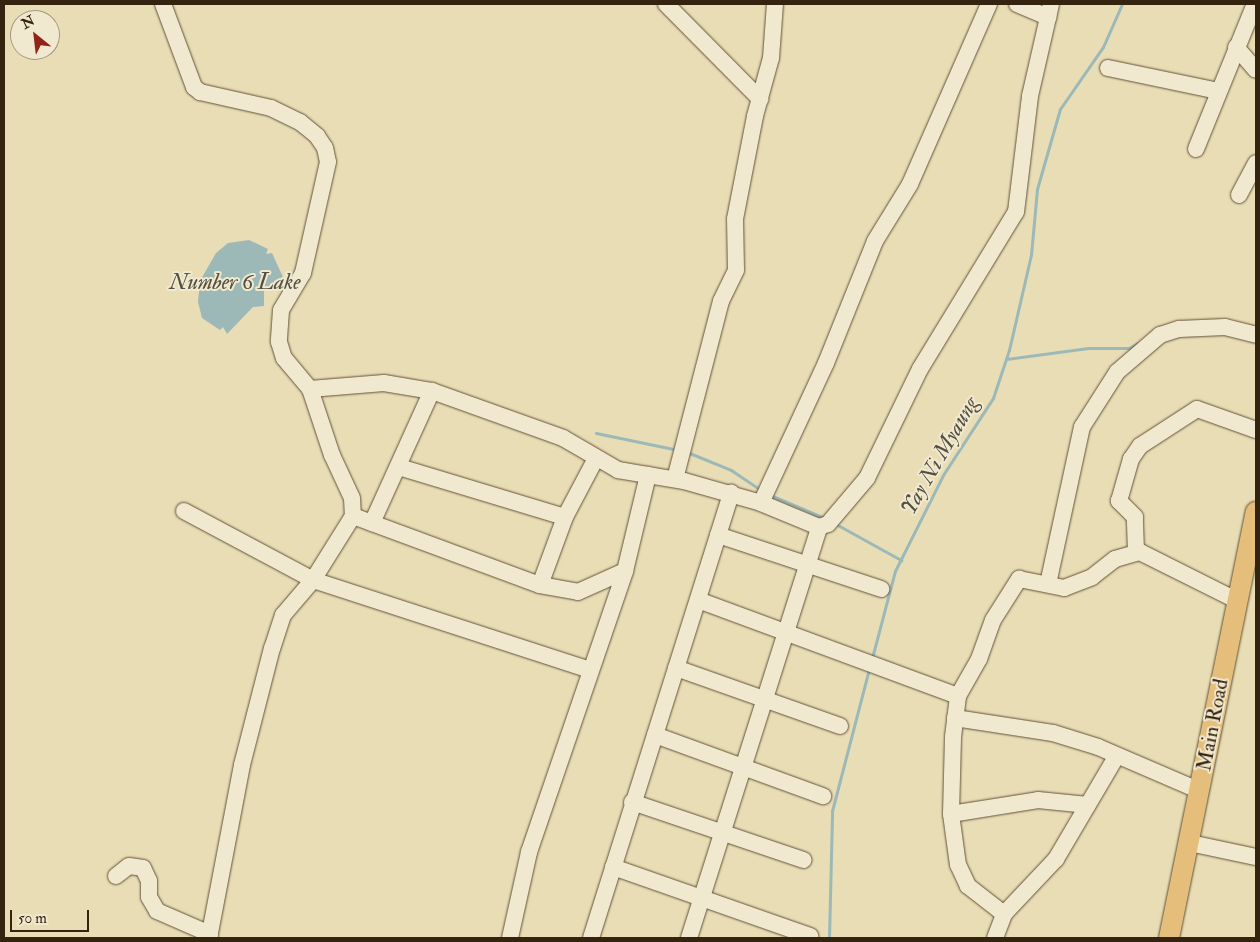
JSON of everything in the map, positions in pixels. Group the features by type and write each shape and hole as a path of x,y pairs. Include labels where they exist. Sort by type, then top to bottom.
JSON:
{"main road":[{"name":"Main Road","path":"1169,938 1190,843 1236,600 1256,512"}],"street":[{"path":"116,876 129,866 143,868 149,881 149,897 157,911 210,936 242,765 272,648 283,615 312,580 353,516 352,498 332,455 310,389 284,358 278,324 281,310 303,273 328,162 325,148 317,136 300,122 271,108 200,92 194,87 163,4"},
{"path":"666,4 760,99"},
{"path":"675,479 721,301 736,270 735,218 760,99 771,58 775,4"},
{"path":"761,503 826,363 875,241 910,184 989,4"},
{"path":"689,938 764,698 788,633 806,563 819,527 836,519 867,478 920,369 1016,212 1030,96 1050,10 1017,4"},
{"path":"1196,149 1255,4"},
{"path":"1236,47 1256,70"},
{"path":"1108,68 1218,91"},
{"path":"1239,195 1256,163"},
{"path":"1048,584 1082,427 1117,372 1160,335 1179,329 1226,327 1256,336"},
{"path":"310,389 384,383 432,391 563,438 595,460 618,470 675,479 731,493 819,527"},
{"path":"372,523 432,391"},
{"path":"1136,552 1135,517 1119,501 1131,459 1140,446 1197,409 1256,430"},
{"path":"540,585 564,517 595,460"},
{"path":"399,467 564,517"},
{"path":"510,938 529,852 625,571 648,476"},
{"path":"595,937 632,802 731,493"},
{"path":"184,511 312,580 590,670"},
{"path":"353,516 540,585 578,592 625,571"},
{"path":"718,535 882,589"},
{"path":"1004,914 968,886 962,875 951,814 958,696 979,659 993,620 1019,579 1064,588 1080,585 1115,559 1136,552 1236,600"},
{"path":"698,600 958,696"},
{"path":"676,668 840,726"},
{"path":"956,718 1052,733 1200,791"},
{"path":"655,735 743,765 823,796"},
{"path":"995,938 1004,914 1056,859 1116,757"},
{"path":"951,814 1038,800 1088,805"},
{"path":"632,802 803,860"},
{"path":"1190,843 1256,857"},
{"path":"613,867 810,936"}],"water":[{"name":"Number 6 Lake","path":"249,240 268,249 266,254 272,253 283,277 264,290 264,306 253,307 227,334 223,327 220,330 202,318 198,302 200,281 216,253 228,243"}],"waterway":[{"name":"Yay Ni Myaung","path":"872,658 895,571 943,475 993,398 1009,350 1031,255 1037,189 1060,109 1103,47 1122,4"},
{"path":"1006,359 1088,348 1129,348 1138,343"},
{"path":"596,433 678,450"},
{"path":"687,452 731,470 761,490"},
{"path":"770,495 827,519"},
{"path":"834,523 901,560"},
{"name":"Yay Ni Myaung","path":"829,938 832,811 869,669"}]}
